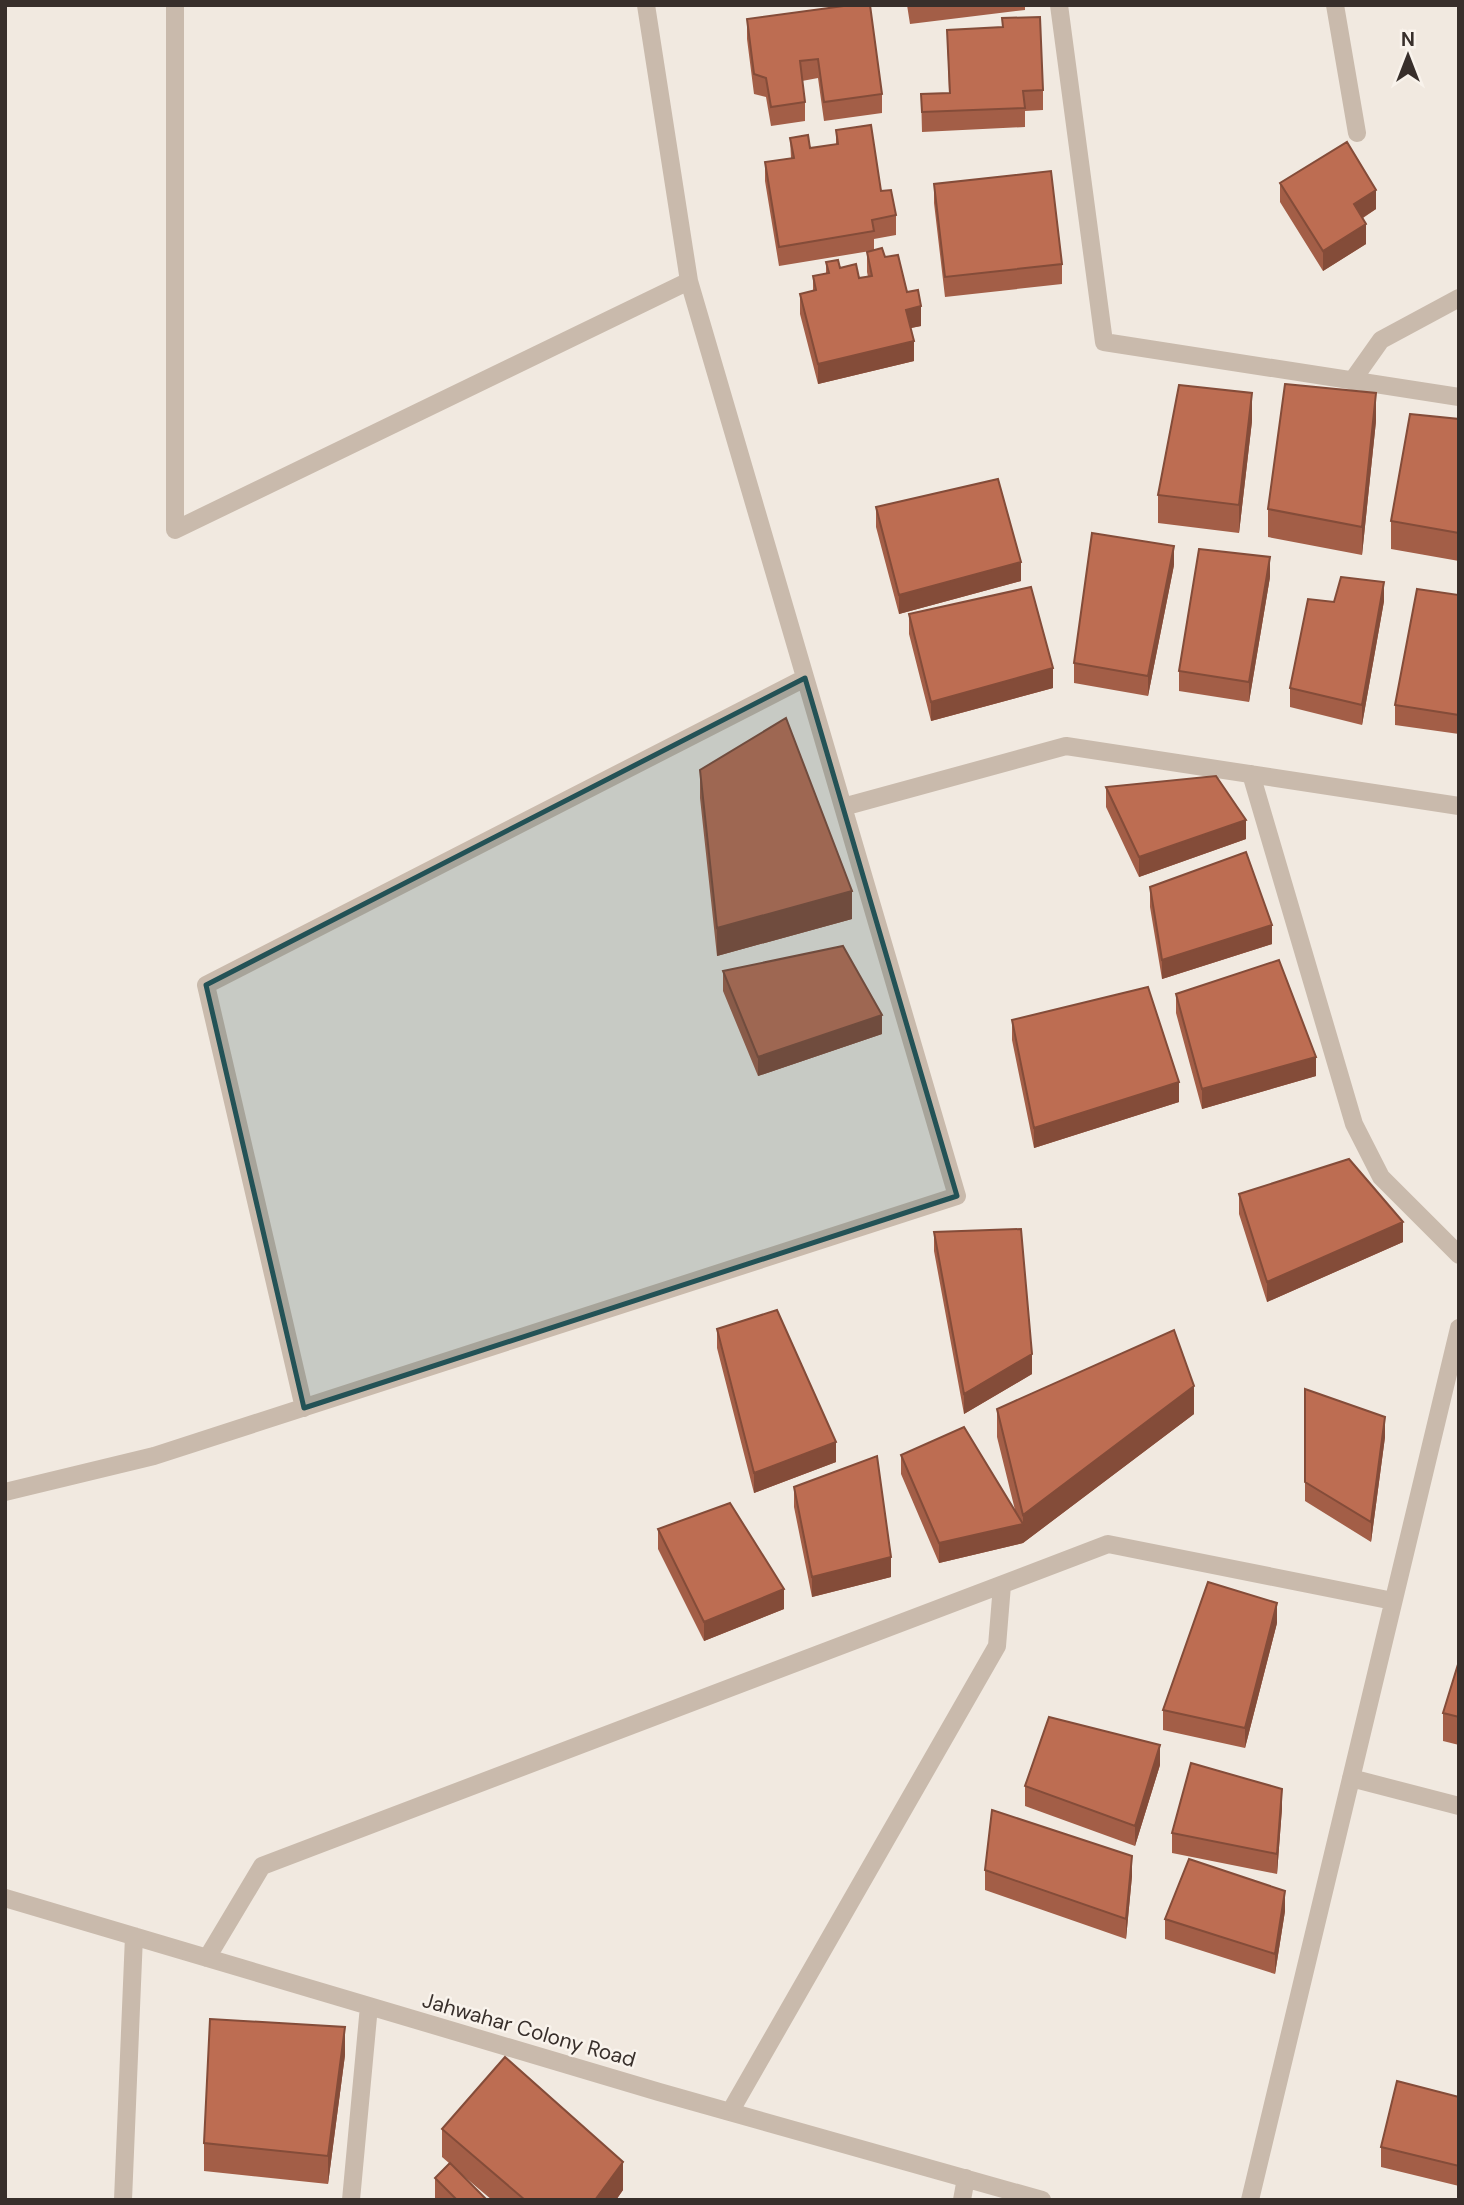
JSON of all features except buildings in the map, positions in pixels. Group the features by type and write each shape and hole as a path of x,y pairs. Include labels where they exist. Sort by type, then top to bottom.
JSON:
{"street":[{"path":"175,5 175,530 689,281"},
{"path":"5,1492 154,1456 957,1196 689,281 646,5"},
{"path":"1059,5 1104,342 1459,397"},
{"path":"1335,5 1357,133"},
{"path":"1352,381 1381,340 1459,298"},
{"path":"304,1408 206,985 804,678"},
{"path":"843,807 1066,746 1459,806"},
{"path":"1251,774 1354,1124 1381,1177 1459,1255"},
{"path":"1250,2200 1457,1339"},
{"path":"207,1958 262,1866 1108,1544 1393,1601"},
{"path":"730,2112 997,1646 1002,1585"},
{"path":"1351,1778 1459,1806"},
{"name":"Jahwahar Colony Road","path":"5,1898 730,2112 1042,2200"},
{"path":"123,2200 134,1936"},
{"path":"351,2200 369,2006"},
{"path":"962,2200 966,2178"}],"highlighted area":[{"path":"805,678 957,1196 304,1408 206,985"}]}
